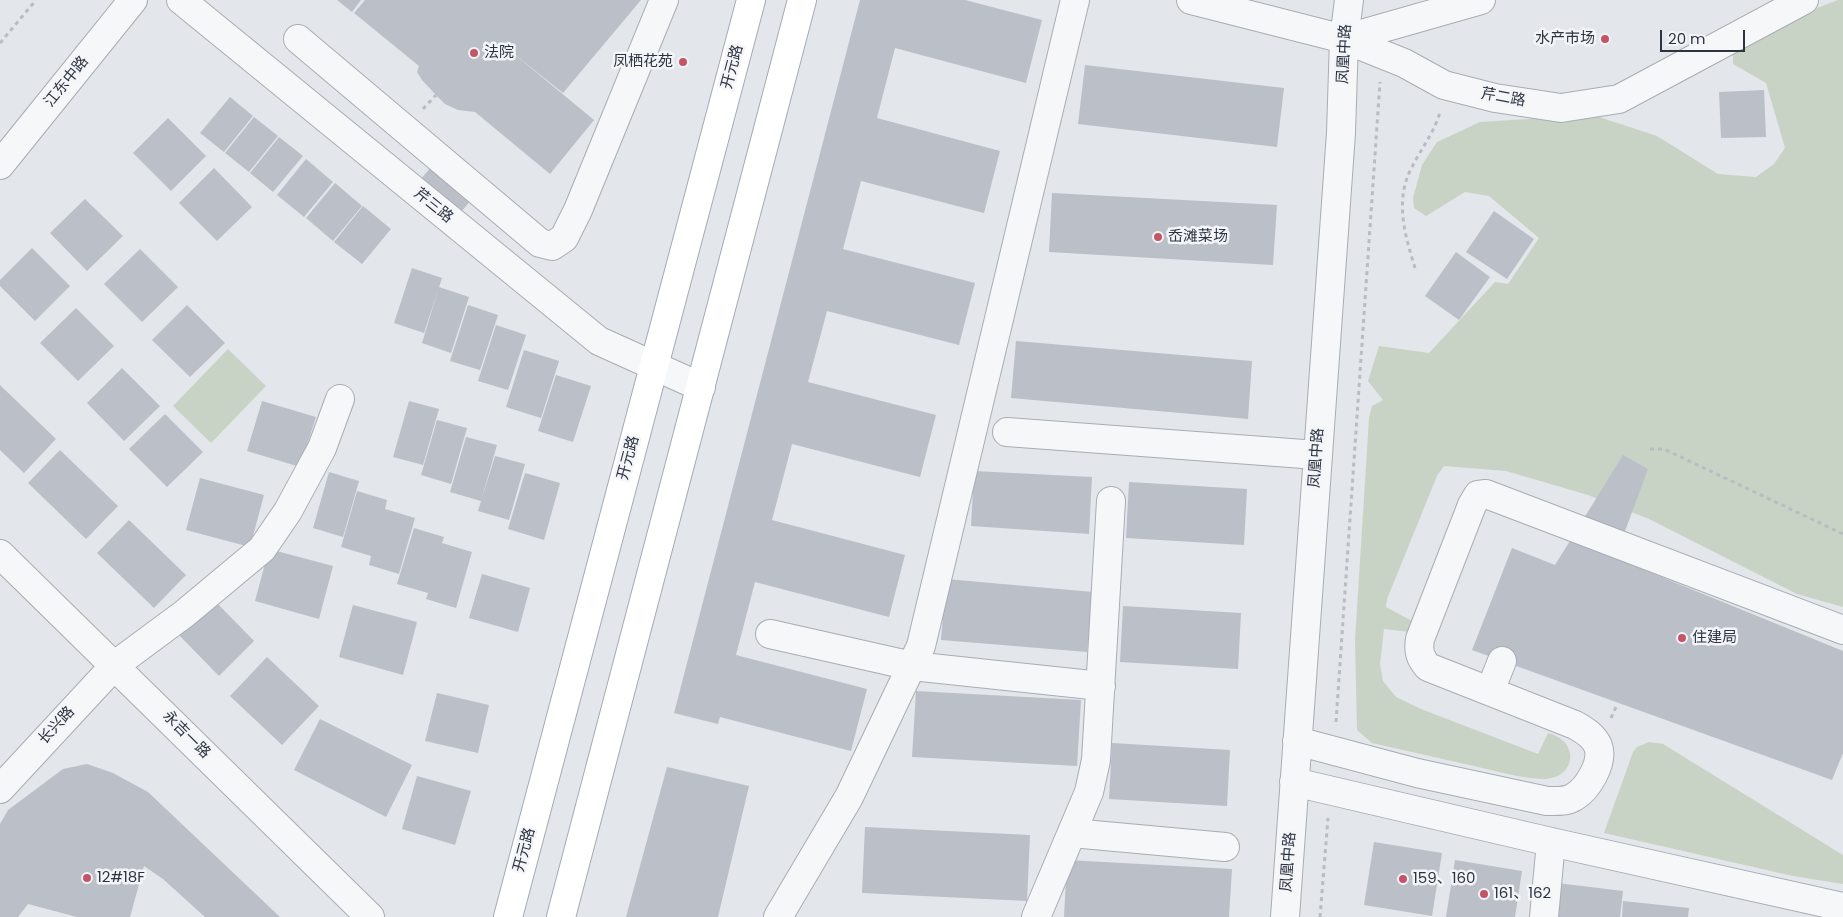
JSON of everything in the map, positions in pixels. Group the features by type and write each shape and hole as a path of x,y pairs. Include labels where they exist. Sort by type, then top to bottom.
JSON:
{"main road":[{"name":"开元路","path":"508,917 751,0"},
{"path":"561,917 802,0"}],"street":[{"name":"江东中路","path":"0,165 133,0"},
{"name":"芹三路","path":"181,0 599,341 701,387"},
{"path":"298,40 540,244 552,246 564,238 578,210 664,0"},
{"path":"778,917 849,797 912,666 923,636 1075,0"},
{"name":"芹二路","path":"1191,0 1344,40 1404,63 1444,85 1494,98 1562,108 1619,99 1804,0"},
{"name":"凤凰中路","path":"1285,917 1340,142 1344,40 1349,0"},
{"path":"1344,40 1481,0"},
{"path":"378,161 405,130"},
{"name":"长兴路","path":"0,789 115,665 184,614 262,549 288,511 322,448 340,399"},
{"path":"1007,432 1317,454"},
{"path":"1297,741 1417,773 1547,800 1569,799 1584,789 1599,758 1598,746 1592,737 1575,725 1428,667 1421,660 1418,649 1425,624 1472,505 1478,495 1486,494 1843,630"},
{"path":"1036,917 1089,792 1096,760 1110,501"},
{"name":"永吉一路","path":"0,554 370,917"},
{"path":"770,634 912,666 1101,686"},
{"path":"1490,691 1502,661"},
{"path":"1294,782 1843,907"},
{"path":"1072,833 1225,847"},
{"path":"1544,917 1551,842"}],"path":[{"path":"0,43 36,0"},
{"path":"1334,751 1382,54"},
{"path":"1415,268 1402,216 1404,191 1410,170 1437,122 1444,85"},
{"path":"1650,449 1664,449 1843,534"},
{"path":"1320,917 1330,790"}],"green space":[{"path":"1838,0 1843,0 1843,607 1797,594 1649,519 1588,495 1506,471 1444,466 1437,476 1387,599 1386,607 1412,621 1410,632 1384,629 1380,664 1383,681 1396,697 1421,709 1538,754 1548,733 1559,737 1570,751 1568,767 1553,778 1533,778 1372,743 1357,730 1355,640 1369,418 1372,406 1383,400 1368,381 1379,346 1429,353 1495,282 1508,284 1539,238 1489,196 1465,192 1426,216 1414,208 1413,198 1422,165 1437,142 1480,122 1593,115 1657,136 1718,174 1756,177 1774,164 1785,148 1766,83 1733,64 1733,51 1746,35"},
{"path":"228,349 266,386 211,443 173,406"},
{"path":"1649,742 1663,744 1843,855 1843,884 1793,876 1604,833 1633,752 1637,747"}],"building":[{"path":"337,0 361,0 352,12"},
{"path":"365,0 641,0 563,93 508,49 594,120 550,174 475,112 458,110 445,104 422,80 417,72 419,66 354,13"},
{"path":"860,0 965,0 1042,20 1026,83 895,48 877,118 1000,151 984,213 861,181 843,249 975,283 959,345 827,311 808,382 936,415 920,477 792,444 772,520 905,555 889,617 755,582 736,655 867,689 851,751 720,717 718,724 674,713"},
{"path":"1085,65 1284,88 1277,147 1078,124"},
{"path":"1764,90 1766,137 1721,138 1719,92"},
{"path":"230,97 253,116 224,152 200,133"},
{"path":"254,117 278,136 249,172 225,153"},
{"path":"168,118 206,156 171,191 133,153"},
{"path":"279,137 303,156 273,192 250,173"},
{"path":"306,159 333,182 304,217 277,195"},
{"path":"431,167 471,200 456,218 416,185"},
{"path":"214,168 252,207 217,241 179,203"},
{"path":"335,183 362,206 333,241 306,218"},
{"path":"1052,193 1277,205 1273,265 1049,252"},
{"path":"85,199 123,236 87,271 50,233"},
{"path":"363,206 391,229 362,264 334,242"},
{"path":"1494,211 1534,239 1507,279 1466,252"},
{"path":"32,248 70,286 35,321 0,286 0,280"},
{"path":"140,249 178,287 142,322 104,284"},
{"path":"1456,252 1490,277 1459,320 1425,296"},
{"path":"412,268 442,278 424,333 394,323"},
{"path":"439,287 469,297 451,353 422,343"},
{"path":"187,305 225,343 190,377 152,340"},
{"path":"468,305 498,315 480,370 450,361"},
{"path":"76,308 114,346 78,381 40,343"},
{"path":"496,325 526,335 508,390 478,381"},
{"path":"1016,341 1252,361 1248,419 1011,398"},
{"path":"524,350 559,361 541,418 506,407"},
{"path":"122,368 160,406 124,441 87,403"},
{"path":"556,375 591,386 573,442 538,431"},
{"path":"0,385 56,439 24,473 0,450"},
{"path":"262,401 316,417 300,467 247,451"},
{"path":"409,401 439,409 423,465 393,457"},
{"path":"165,414 203,452 167,487 129,449"},
{"path":"437,420 467,428 451,484 421,475"},
{"path":"466,437 497,445 481,501 450,492"},
{"path":"60,450 118,506 86,539 28,483"},
{"path":"1623,455 1648,469 1615,558 1843,651 1843,753 1832,780 1472,650 1512,548 1555,565"},
{"path":"495,456 525,464 509,520 478,511"},
{"path":"974,471 1092,477 1089,534 971,526"},
{"path":"329,472 359,481 343,537 313,528"},
{"path":"525,473 560,483 544,540 508,529"},
{"path":"200,478 264,495 250,547 186,530"},
{"path":"1129,482 1247,489 1244,545 1126,538"},
{"path":"357,491 387,500 385,509 415,518 399,574 369,565 371,556 341,547"},
{"path":"129,520 186,575 154,608 97,553"},
{"path":"414,528 444,537 442,543 472,552 456,608 426,599 428,593 397,584"},
{"path":"269,549 333,566 319,619 255,601"},
{"path":"482,574 530,588 518,632 469,618"},
{"path":"946,579 1093,592 1087,652 941,640"},
{"path":"211,597 254,641 219,676 176,632"},
{"path":"353,605 417,622 403,675 339,657"},
{"path":"1123,606 1241,613 1238,669 1120,662"},
{"path":"267,657 319,706 282,745 230,696"},
{"path":"916,691 1081,700 1077,766 912,757"},
{"path":"437,693 489,705 478,753 425,741"},
{"path":"320,719 412,765 386,817 294,770"},
{"path":"1112,743 1230,750 1227,806 1109,799"},
{"path":"87,764 113,773 148,792 280,917 205,917 163,879 144,866 130,917 77,917 28,904 18,917 0,917 0,824 8,810 63,769"},
{"path":"667,767 749,786 718,917 626,917"},
{"path":"417,776 471,791 455,845 402,829"},
{"path":"865,827 1030,835 1027,901 862,893"},
{"name":"159、160","path":"1374,842 1442,853 1432,916 1364,905"},
{"path":"1067,860 1232,869 1229,917 1064,917"},
{"name":"161、162","path":"1455,860 1522,871 1515,917 1446,917"},
{"path":"1557,883 1623,891 1620,917 1553,917"},
{"path":"1623,901 1689,908 1688,917 1622,917"}],"place":[{"name":"水产市场","path":"1605,39"},
{"name":"法院","path":"474,53"},
{"name":"凤栖花苑","path":"683,62"},
{"name":"岙滩菜场","path":"1158,237"},
{"name":"住建局","path":"1682,638"},
{"name":"12#18F","path":"87,878"},
{"name":"159、160","path":"1403,879"},
{"name":"161、162","path":"1484,894"}]}
